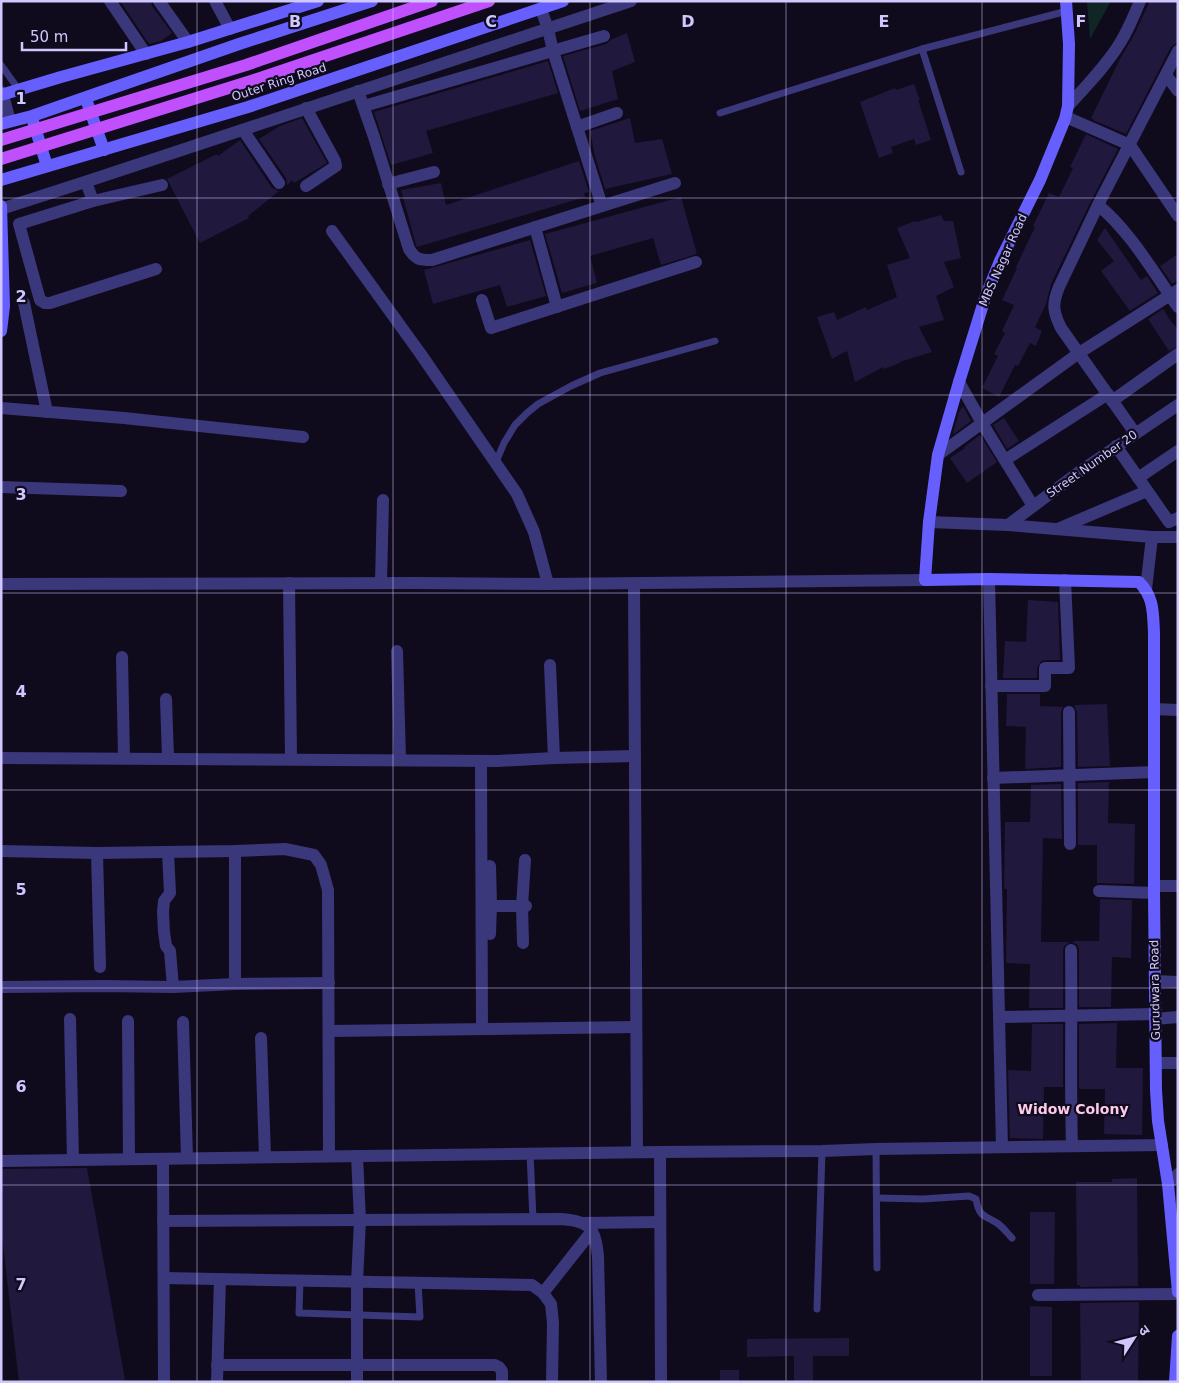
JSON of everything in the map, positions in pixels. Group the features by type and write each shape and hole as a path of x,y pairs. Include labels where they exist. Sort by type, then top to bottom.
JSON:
{"main road":[{"path":"1,140 246,65 432,1"},
{"name":"Outer Ring Road","path":"1,159 251,81 489,1"}],"street":[{"path":"110,1 146,54"},
{"path":"159,1 188,42"},
{"path":"215,1 230,29"},
{"path":"318,1 188,42 2,94 6,123 32,116 239,44 372,1"},
{"name":"Outer Ring Road","path":"1,180 248,107 563,1"},
{"path":"1,331 4,306 1,208 86,182 631,1"},
{"path":"1140,1 1133,20 1120,44 1067,111 1130,145 1178,216"},
{"name":"MBS Nagar Road","path":"925,580 929,522 938,455 959,382 988,291 1000,261 1040,180 1067,111 1070,65 1067,6"},
{"path":"540,9 548,29 553,51 602,206"},
{"path":"364,106 604,36"},
{"path":"1135,433 1061,328 1054,314 1054,299 1098,206 1178,51"},
{"path":"1166,75 1178,91"},
{"path":"358,91 409,249 415,257 423,260 432,260 675,183"},
{"path":"86,98 104,150"},
{"path":"306,108 336,166 306,186"},
{"path":"577,127 617,113"},
{"path":"32,116 47,166"},
{"path":"243,130 279,183"},
{"path":"388,184 434,172"},
{"path":"86,182 93,202"},
{"path":"40,300 19,224 93,202 162,185"},
{"path":"1098,206 1112,217 1173,293 1178,307"},
{"path":"535,227 557,307"},
{"path":"332,231 420,353 517,494 534,532 548,584"},
{"path":"482,300 491,328 696,262"},
{"path":"4,306 40,300 50,303 156,269"},
{"path":"938,455 1078,353 1173,293"},
{"path":"24,302 47,412"},
{"path":"1005,460 1178,354"},
{"path":"959,382 1033,506"},
{"name":"Street Number 20","path":"1008,525 1116,446 1178,405"},
{"path":"1,408 134,419 303,437"},
{"path":"1116,446 1169,522 1178,518"},
{"path":"1138,478 1178,451"},
{"path":"1,487 121,491"},
{"path":"1057,529 1147,491"},
{"path":"381,583 382,500"},
{"path":"929,522 1008,525 1152,537 1178,537"},
{"path":"1146,589 1152,537"},
{"path":"989,579 1002,1147"},
{"path":"1,584 548,584 989,579 1139,582 1146,589"},
{"path":"991,686 1045,686 1045,668 1069,668 1065,580"},
{"path":"290,583 290,759"},
{"path":"634,583 638,1152"},
{"name":"Gurudwara Road","path":"1146,589 1153,612 1156,1090 1168,1184 1178,1293"},
{"path":"398,650 400,760"},
{"path":"122,657 124,758"},
{"path":"550,666 554,758"},
{"path":"166,699 168,758"},
{"path":"1154,710 1178,710"},
{"path":"1069,712 1070,844"},
{"path":"1,758 498,761 635,756"},
{"path":"482,761 489,952"},
{"path":"993,778 1154,772"},
{"path":"1,851 97,853 285,849 314,855 321,865 328,890 329,1156"},
{"path":"235,851 235,984"},
{"path":"168,852 170,893 164,901 163,912 166,946 170,952 173,988"},
{"path":"97,853 100,967"},
{"path":"482,1029 486,906 490,856"},
{"path":"523,943 525,860"},
{"path":"1099,891 1178,886"},
{"path":"486,906 524,906"},
{"path":"1071,950 1070,1094 1072,1146"},
{"path":"1155,981 1178,982"},
{"path":"1,987 105,986 173,988 235,984 329,983"},
{"path":"999,1017 1178,1017"},
{"path":"70,1019 73,1160"},
{"path":"128,1020 130,1159"},
{"path":"183,1022 187,1158"},
{"path":"329,1031 636,1027"},
{"path":"262,1038 265,1157"},
{"path":"1156,1063 1178,1063"},
{"path":"1,1161 822,1151 876,1148 1162,1144"},
{"path":"660,1152 662,1382"},
{"path":"357,1156 360,1220 357,1282 357,1382"},
{"path":"163,1159 164,1382"},
{"path":"1168,1184 1178,1174"},
{"path":"163,1221 576,1220 588,1227 596,1241 602,1382"},
{"path":"588,1227 660,1222"},
{"path":"543,1293 588,1227"},
{"path":"164,1278 532,1285 543,1293 551,1304 552,1382"},
{"path":"217,1382 220,1279"},
{"path":"1038,1295 1178,1293"},
{"path":"1176,1377 1178,1336"},
{"path":"218,1365 495,1365 502,1371 502,1382"}],"lane":[{"path":"720,113 922,49 1067,6"},
{"path":"922,49 961,172"},
{"path":"1,65 19,90"},
{"path":"496,462 504,443 515,425 538,404 600,373 715,342"},
{"path":"876,1148 877,1268"},
{"path":"818,1310 822,1151"},
{"path":"530,1154 533,1220"},
{"path":"877,1198 923,1199 969,1196 976,1199 978,1208 984,1217 996,1223 1012,1238"},
{"path":"300,1280 299,1313 357,1316 420,1317 418,1283"}],"green space":[{"path":"1087,1 1111,1 1090,39"}],"building":[{"path":"120,1 151,1 152,6 172,33 161,41 149,44"},
{"path":"1150,1 1178,1 1178,42 1171,47 1126,134 1091,118"},
{"path":"627,33 635,62 612,71 618,99 580,111 563,56 606,44 612,39"},
{"path":"548,61 558,93 426,131 433,153 391,165 374,112"},
{"path":"914,84 931,140 916,145 914,139 911,140 891,147 893,153 879,158 860,102 895,88 896,90"},
{"path":"302,118 327,163 294,183 292,180 287,185 286,178 259,139 280,126"},
{"path":"630,118 635,143 662,139 672,174 605,189 590,131"},
{"path":"1086,134 1118,149 1051,284 1046,304 1035,327 1042,331 1036,346 1030,343 1018,366 1015,365 999,397 982,388 998,356 994,354 1005,333 1002,331 1014,305 1002,300 1049,193 1059,197 1073,168 1070,167"},
{"path":"240,140 272,188 279,191 248,216 249,218 200,243 167,179 217,154 218,156"},
{"path":"579,161 589,192 584,193 585,197 417,247 401,190 441,183 446,205"},
{"path":"681,197 697,254 661,265 653,238 590,256 597,283 562,293 545,234"},
{"path":"941,215 944,221 953,221 961,258 944,262 954,287 936,296 944,320 919,327 932,352 884,369 883,367 855,382 847,351 832,359 817,317 834,312 837,320 866,307 867,310 897,297 887,265 910,258 897,228 915,221"},
{"path":"1105,228 1141,280 1147,276 1158,293 1130,311 1101,271 1114,261 1097,240"},
{"path":"530,240 546,296 507,307 500,285 433,304 424,270"},
{"path":"1178,254 1178,280 1172,284 1160,266"},
{"path":"1163,309 1178,330 1178,346 1169,351 1148,319"},
{"path":"963,406 971,421 954,434 959,412"},
{"path":"1004,418 1019,441 1007,449 993,425"},
{"path":"980,435 997,462 967,483 950,458"},
{"path":"1028,600 1058,602 1060,660 1041,661 1037,668 1037,678 1003,678 1005,641 1026,642"},
{"path":"1007,694 1040,694 1040,706 1063,707 1061,712 1061,767 1025,769 1026,727 1006,726"},
{"path":"1107,704 1110,766 1078,767 1077,712 1074,705"},
{"path":"1109,782 1108,823 1135,824 1134,884 1097,883 1097,845 1078,845 1078,783"},
{"path":"1061,784 1062,839 1043,838 1041,942 1070,942 1064,946 1063,950 1063,1008 1029,1008 1030,964 1006,963 1007,889 1004,889 1005,822 1030,822 1031,785"},
{"path":"1100,899 1132,900 1131,958 1112,957 1111,1007 1079,1007 1079,950 1078,945 1072,942 1099,941"},
{"path":"1117,1023 1116,1068 1143,1068 1142,1135 1104,1134 1105,1089 1079,1088 1079,1024"},
{"path":"1032,1024 1063,1024 1063,1087 1044,1087 1043,1139 1010,1138 1008,1070 1031,1071"},
{"path":"87,1168 125,1380 115,1382 19,1382 1,1228 1,1169"},
{"path":"1137,1178 1138,1286 1080,1287 1080,1285 1077,1285 1076,1182 1112,1182 1112,1179"},
{"path":"1030,1212 1055,1212 1054,1284 1030,1284"},
{"path":"1139,1302 1138,1382 1081,1382 1080,1303"},
{"path":"1030,1306 1052,1307 1052,1376 1030,1376"},
{"path":"849,1338 849,1356 813,1356 813,1382 794,1382 794,1356 747,1357 747,1339"},
{"path":"720,1370 739,1370 739,1382 720,1382"}],"district":[{"name":"Widow Colony","path":"1073,1109"}]}
